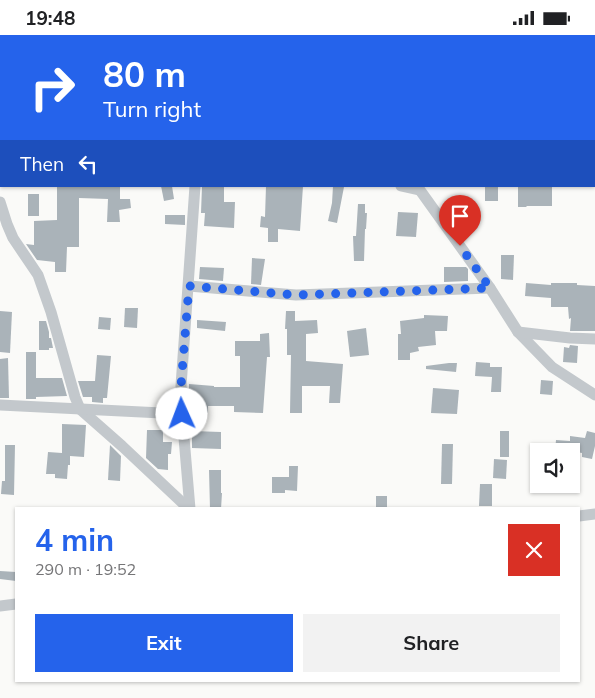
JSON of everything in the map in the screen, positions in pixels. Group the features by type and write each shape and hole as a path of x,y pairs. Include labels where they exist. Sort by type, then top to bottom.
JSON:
{"street":[{"path":"190,507 181,386 195,187"},
{"path":"418,188 490,288 518,332 552,367 595,395"},
{"path":"0,202 13,238 38,275 80,409 188,507"},
{"path":"189,286 296,295 490,288"},
{"path":"518,332 595,339"},
{"path":"0,405 182,414"},
{"path":"580,517 595,514"},
{"path":"0,606 15,604"}],"building":[{"path":"57,187 120,187 120,199 130,199 131,208 119,210 120,222 107,222 108,199 79,198 79,247 67,247 66,272 55,272 55,262 37,260 26,244 34,245 34,221 57,220"},
{"path":"161,187 172,187 174,199 164,201"},
{"path":"202,187 224,187 224,202 235,202 234,228 204,226 205,213 201,213"},
{"path":"266,187 303,187 300,231 278,229 278,242 268,242 268,228 260,227 261,216 265,217"},
{"path":"333,187 344,187 337,223 328,221"},
{"path":"485,187 498,187 498,201 485,201"},
{"path":"518,187 552,187 552,206 518,207"},
{"path":"28,194 39,194 39,216 28,216"},
{"path":"358,204 365,204 365,213 367,213 364,261 354,261 353,236 356,236"},
{"path":"398,212 418,213 416,237 396,236"},
{"path":"165,215 185,215 185,225 165,224"},
{"path":"501,255 514,255 513,280 501,279"},
{"path":"252,258 265,259 261,285 251,284"},
{"path":"200,267 224,268 223,281 199,279"},
{"path":"444,267 466,267 468,269 468,281 444,282"},
{"path":"526,283 551,285 551,283 577,283 577,285 595,286 595,331 570,331 571,318 569,319 568,307 551,307 551,298 525,296"},
{"path":"125,308 138,308 137,328 124,327"},
{"path":"0,311 12,312 10,353 0,352"},
{"path":"286,311 295,311 295,321 317,320 318,333 306,334 306,361 343,364 340,403 329,403 330,386 302,386 302,413 290,413 291,355 287,355"},
{"path":"424,315 448,316 447,331 435,331 436,345 418,347 419,351 410,353 410,360 398,360 398,334 401,334 400,321 424,318"},
{"path":"99,317 111,318 110,330 98,329"},
{"path":"197,320 226,322 225,331 197,328"},
{"path":"39,321 46,321 53,348 49,348 49,350 39,350"},
{"path":"366,328 369,355 350,357 347,331"},
{"path":"269,333 270,357 267,357 263,413 234,412 234,406 208,406 208,413 189,412 189,384 214,387 240,387 240,356 235,356 235,341 260,341 260,334"},
{"path":"570,345 578,346 577,363 563,362 564,347 569,348"},
{"path":"26,352 36,352 36,378 62,378 67,396 26,399"},
{"path":"97,355 111,356 107,398 103,398 103,403 92,402 92,397 83,397 78,381 95,381"},
{"path":"8,358 9,398 0,398 0,359"},
{"path":"476,362 490,363 490,367 502,367 501,392 491,392 492,377 475,376"},
{"path":"457,363 456,372 426,369 426,366"},
{"path":"541,380 553,381 552,395 540,394"},
{"path":"433,388 459,390 457,414 431,413"},
{"path":"62,424 86,425 84,457 70,456 67,479 55,478 55,474 46,474 48,452 62,453"},
{"path":"147,430 163,430 163,442 172,442 171,454 168,454 168,470 158,469 146,458"},
{"path":"192,431 221,432 221,449 192,448"},
{"path":"500,431 509,431 509,457 500,457"},
{"path":"587,431 595,433 592,459 582,457 580,443 556,443 556,440 570,441 570,436 585,438"},
{"path":"442,444 453,444 452,484 441,484"},
{"path":"5,445 15,445 14,495 1,494 2,481 5,481"},
{"path":"110,445 121,456 120,481 108,480"},
{"path":"494,459 507,460 506,479 493,478"},
{"path":"289,466 298,466 297,491 285,490 285,493 272,493 272,477 289,477"},
{"path":"209,470 221,470 221,507 210,507"},
{"path":"480,484 492,484 492,506 479,506"},
{"path":"376,496 387,496 387,507 376,507"},
{"path":"0,571 15,572 15,581 0,579"}],"route":[{"path":"182,414 181,386 189,286 296,295 490,288 460,246"}]}
